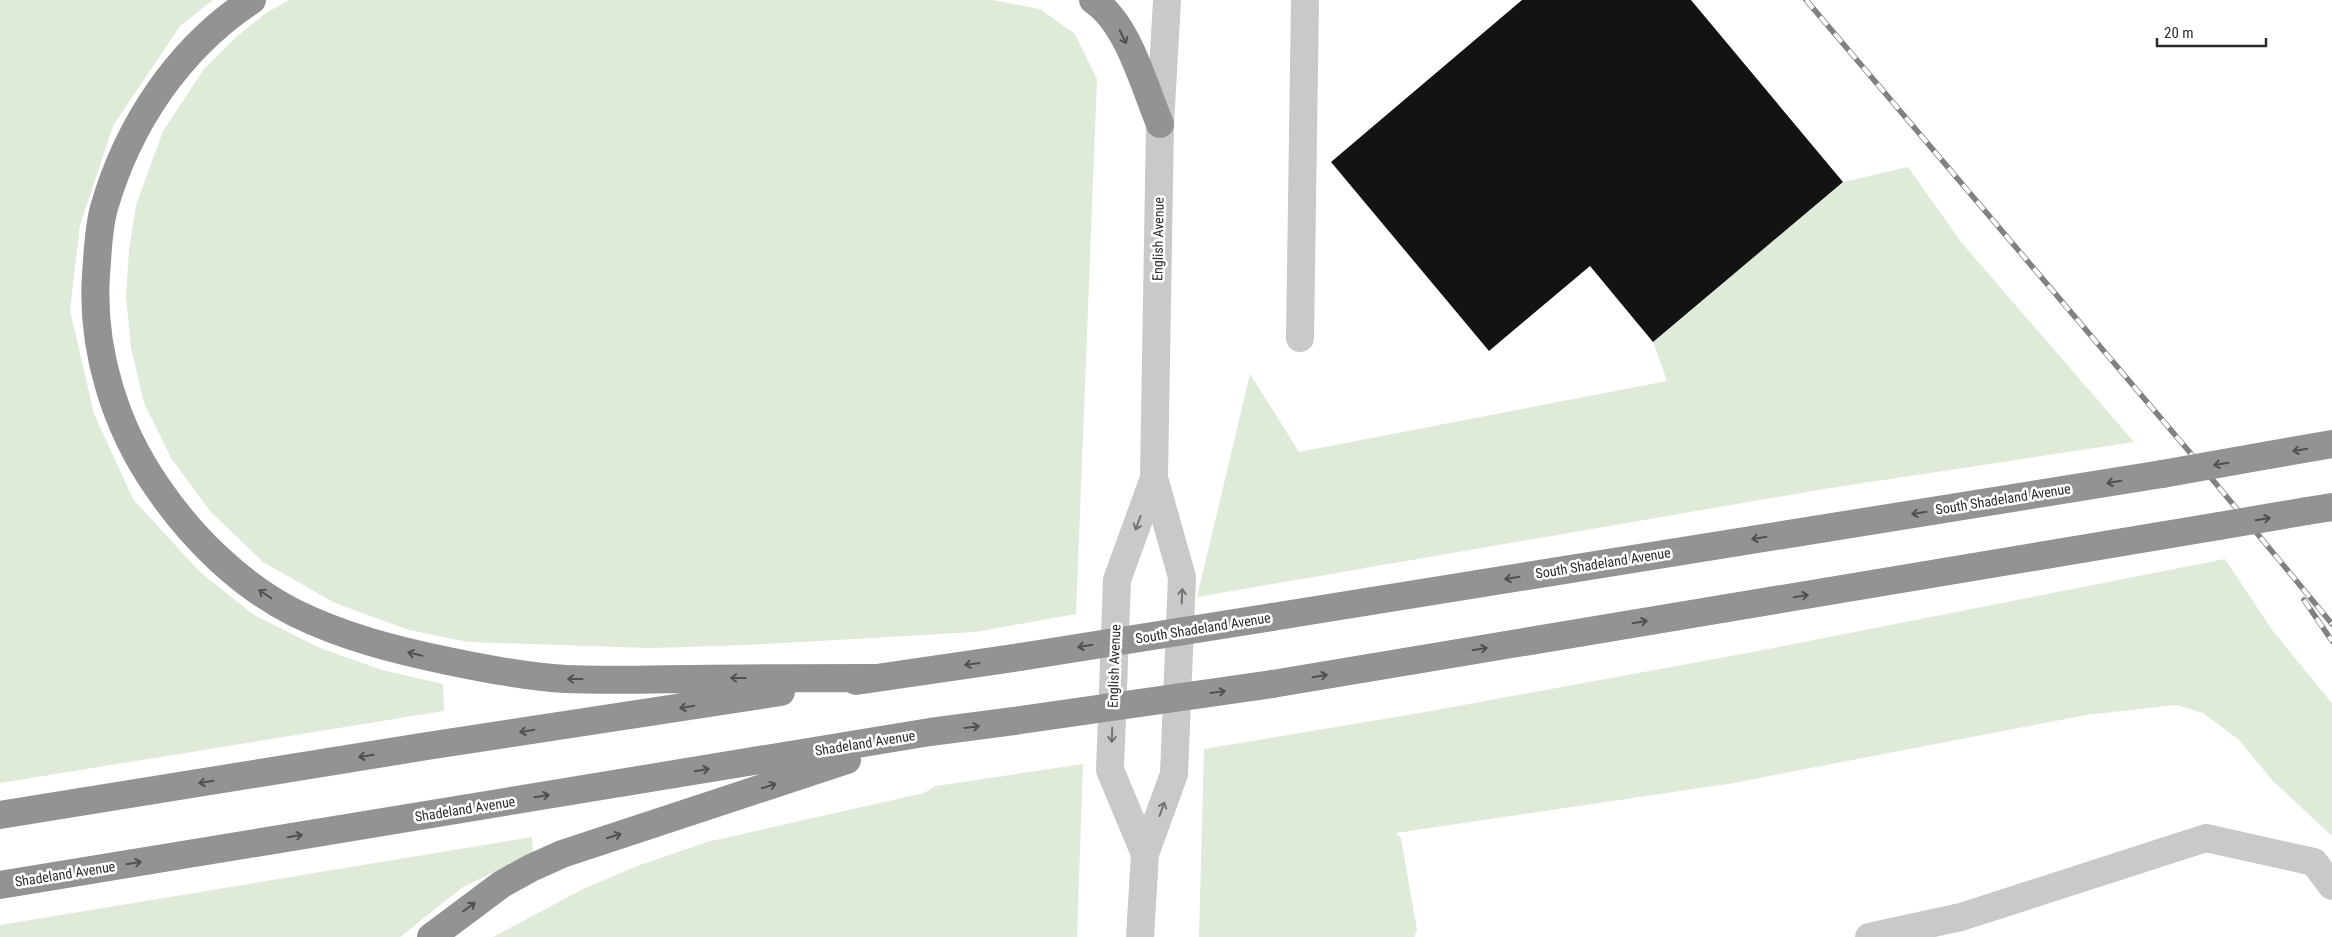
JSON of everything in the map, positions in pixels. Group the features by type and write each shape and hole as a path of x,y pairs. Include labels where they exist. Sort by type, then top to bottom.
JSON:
{"highway":[{"path":"252,0 237,10 199,43 162,88 138,124 122,158 104,208 100,230 95,292 97,327 107,378 118,412 138,458 163,496 192,529 220,559 246,581 295,613 345,635 420,655 474,666 568,679 874,678"},
{"path":"1093,0 1108,13 1120,30 1160,124"},
{"name":"South Shadeland Avenue","path":"874,678 1272,617 2162,474 2332,444"},
{"path":"431,937 502,884 562,854 930,732 1272,684 2320,509"},
{"path":"0,815 427,746 874,678"},
{"name":"Shadeland Avenue","path":"0,885 930,732"}],"street":[{"name":"English Avenue","path":"1140,937 1145,854 1174,774 1182,577 1154,478 1160,124 1167,0"},
{"path":"1300,338 1305,0"},
{"name":"English Avenue","path":"1145,854 1110,770 1118,580 1154,478"},
{"path":"1869,937 1961,917 2206,838 2314,862 2332,886"}],"green space":[{"path":"0,0 213,0 180,26 113,126 80,225 70,310 94,414 133,499 200,572 254,615 320,648 382,670 443,684 444,711 0,783"},
{"path":"289,0 992,0 1040,9 1075,34 1097,79 1076,614 975,632 747,645 651,648 468,642 409,630 335,603 263,562 210,511 171,458 144,403 131,348 126,296 129,250 136,205 163,131 204,69 235,38 266,13"},
{"path":"1908,167 1961,242 2134,442 1824,489 1197,597 1250,374 1299,452 1667,381 1653,342 1843,182"},
{"path":"2225,559 2272,630 2332,703 2332,836 2274,782 2238,739 2203,713 2176,705 2086,715 1728,784 1396,833 1401,838 1417,930 1414,937 1199,937 1204,749 1420,713 1758,651"},
{"path":"1083,764 1077,937 493,937 583,889 637,866 707,842 924,793 936,786"},
{"path":"532,837 533,853 463,887 400,937 0,937 0,925"}],"building":[{"path":"1522,0 1691,0 1843,182 1653,342 1590,266 1489,351 1331,162"}],"railway":[{"path":"1806,0 2198,462 2332,624"},
{"path":"2304,600 2332,641"}]}
